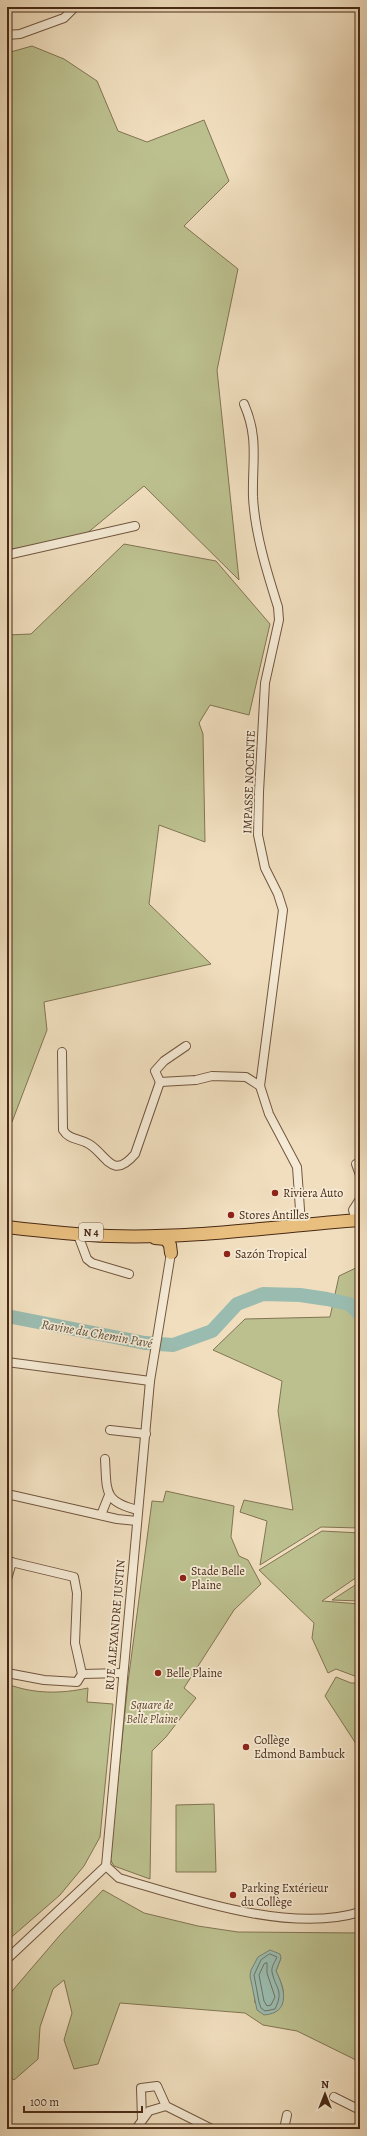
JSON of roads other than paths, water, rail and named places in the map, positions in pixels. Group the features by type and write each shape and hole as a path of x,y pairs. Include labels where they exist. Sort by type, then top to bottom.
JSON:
{"highway":[{"name":"N 4","path":"7,1227 78,1235 132,1236 199,1234 358,1220"},
{"name":"N 4","path":"7,1223 97,1232 278,1228"},
{"path":"171,1253 177,1240 195,1237 199,1234"},
{"path":"132,1236 136,1238 166,1239 170,1245 171,1253"}],"street":[{"path":"7,35 20,34 64,18 75,7"},
{"name":"IMPASSE NOCENTE","path":"244,404 251,421 254,438 253,497 257,528 278,607 279,620 265,683 258,835 265,868 278,894 283,910 260,1086 269,1114 297,1167 301,1224"},
{"path":"7,555 135,526"},
{"path":"62,1052 62,1130 67,1136 88,1143 113,1165 121,1166 128,1162 135,1154 160,1082 155,1071 164,1061 186,1046"},
{"path":"160,1082 196,1080 212,1076 246,1077 260,1086"},
{"path":"356,1164 360,1175"},
{"path":"358,1220 354,1210 360,1199"},
{"path":"78,1235 87,1258 92,1263 129,1274"},
{"name":"RUE ALEXANDRE JUSTIN","path":"106,1866 122,1673 150,1381 171,1253"},
{"path":"7,1362 150,1381"},
{"path":"110,1430 146,1434"},
{"path":"101,1515 109,1495 105,1459"},
{"path":"7,1494 101,1515 137,1521"},
{"path":"109,1495 111,1499 126,1507 138,1510"},
{"path":"7,1579 10,1562 74,1577 77,1593 75,1643 82,1674 77,1682 12,1676 7,1673"},
{"path":"82,1674 122,1673"},
{"path":"7,1959 106,1866 119,1878 266,1916 308,1919 342,1917 360,1912"},
{"path":"142,2119 141,2088 157,2086 166,2106 212,2129"},
{"path":"334,2097 360,2110"},
{"path":"136,2129 149,2111 166,2106"},
{"path":"284,2129 287,2115"}],"water":[{"path":"270,1950 280,1954 281,1958 276,1971 282,1985 284,1999 279,2010 264,2015 257,2010 250,1976 251,1970 258,1957"}],"waterway":[{"name":"Ravine du Chemin Pavé","path":"7,1316 145,1343 173,1345 212,1331 237,1304 263,1294 300,1295 327,1299 349,1304 360,1314"}],"place":[{"name":"Riviera Auto","path":"275,1193"},
{"name":"Stores Antilles","path":"231,1215"},
{"name":"Sazón Tropical","path":"227,1254"},
{"name":"Stade Belle Plaine","path":"183,1578"},
{"name":"Belle Plaine","path":"158,1673"},
{"name":"Collège Edmond Bambuck","path":"246,1747"},
{"name":"Parking Extérieur du Collège","path":"233,1895"}],"park label":[{"name":"Square de Belle Plaine","path":"152,1712"}]}
